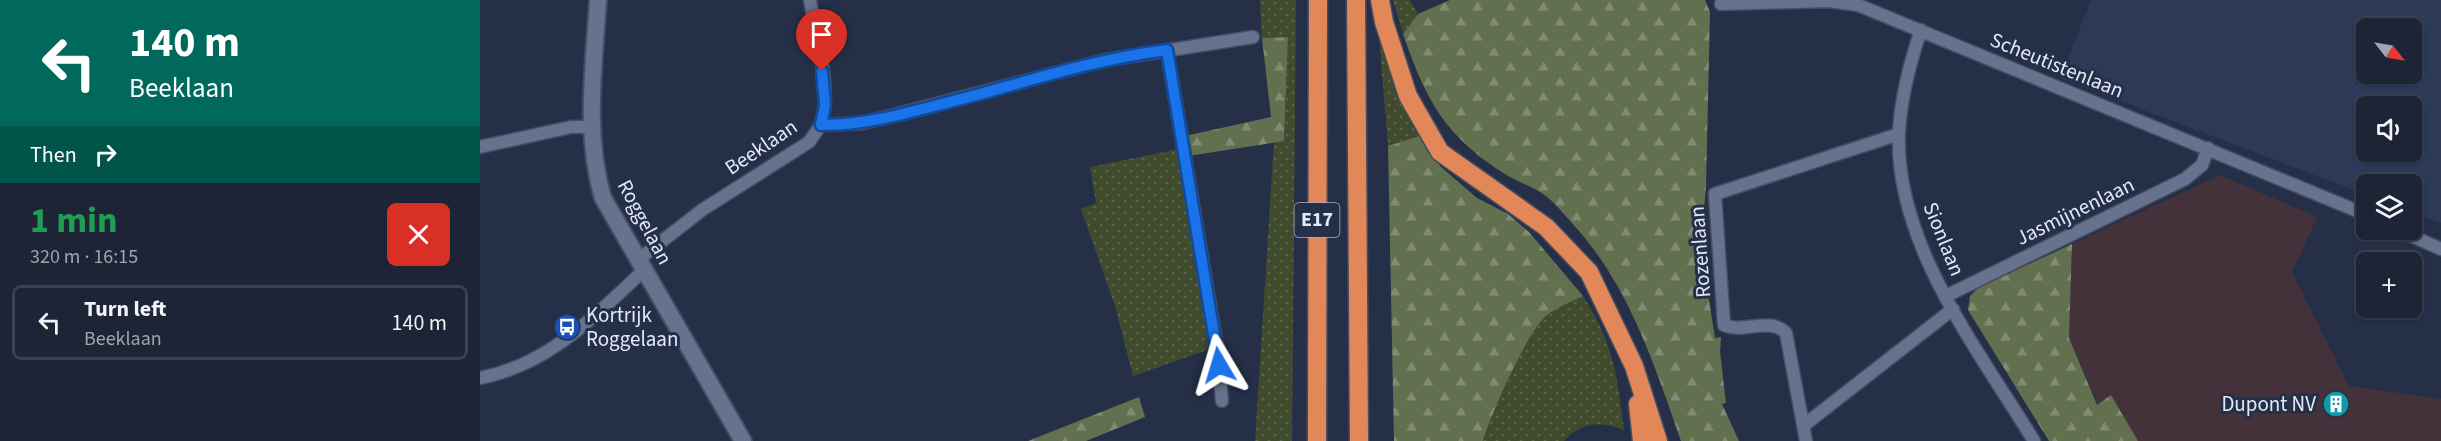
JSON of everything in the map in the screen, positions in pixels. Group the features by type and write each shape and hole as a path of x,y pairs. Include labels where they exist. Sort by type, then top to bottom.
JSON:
{"highway":[{"name":"E17","path":"1317,441 1318,0"},
{"name":"E17","path":"1356,0 1359,441"},
{"path":"1380,0 1384,22 1408,96 1440,152 1546,227 1588,272 1634,366 1658,441"},
{"path":"1634,366 1642,441"}],"street":[{"name":"Roggelaan","path":"597,0 592,127 596,176 603,198 743,441"},
{"path":"810,0 822,71 825,105 821,125"},
{"name":"Scheutistenlaan","path":"1721,4 1829,1 1854,3 2356,210"},
{"name":"Sionlaan","path":"1921,30 1913,54 1899,134 1911,217 1953,309 2034,441"},
{"name":"Beeklaan","path":"480,378 531,362 556,348 641,265 702,210 809,142 821,125 863,123 1106,60 1253,37"},
{"path":"1167,50 1217,347 1222,401"},
{"path":"480,147 571,128 592,127"},
{"name":"Rozenlaan","path":"1806,441 1786,333 1773,325 1731,328 1724,325 1715,194 1899,134"},
{"name":"Jasmijnenlaan","path":"1946,296 2185,179 2202,165 2208,148"},
{"path":"2421,240 2441,249"},
{"path":"1803,426 1953,309"}],"shaded area":[{"path":"2091,0 2441,0 2441,223 2422,216 2422,174 2356,174 2356,191 2060,78"},
{"path":"2220,175 2317,217 2292,272 2349,386 2441,399 2441,441 2138,441 2111,395 2098,405 2069,338 2072,244"}],"green space":[{"path":"1260,0 1296,0 1292,441 1255,441 1274,142 1284,141 1288,37 1262,38"},
{"path":"1393,0 1410,0 1418,14 1403,34"},
{"path":"1450,0 1705,0 1710,12 1706,185 1701,249 1715,338 1721,337 1720,352 1726,403 1722,404 1739,441 1681,441 1637,325 1624,298 1591,246 1549,199 1484,159 1452,130 1440,114 1420,78 1403,34 1418,14"},
{"path":"1288,37 1284,141 1188,156 1185,136 1271,117 1262,38"},
{"path":"1379,38 1404,109 1419,136 1388,146"},
{"path":"1419,136 1441,167 1477,198 1508,214 1529,232 1583,296 1550,313 1538,325 1510,375 1483,441 1394,441 1388,146"},
{"path":"1179,149 1210,349 1133,376 1115,306 1081,209 1096,203 1090,167"},
{"path":"2072,244 2069,338 2097,405 2111,395 2138,441 2049,441 1968,310 1970,296 1978,288"},
{"path":"1583,296 1602,329 1613,360 1624,430 1599,424 1585,426 1564,441 1483,441 1510,375 1538,325 1550,313"},
{"path":"1139,397 1145,417 1086,441 1028,441"}],"place":[{"name":"Kortrijk Roggelaan","path":"567,327"},
{"name":"Dupont NV","path":"2336,404"}],"route":[{"path":"822,71 825,105 821,125 850,125 950,102 1106,60 1167,50 1219,365"}]}
